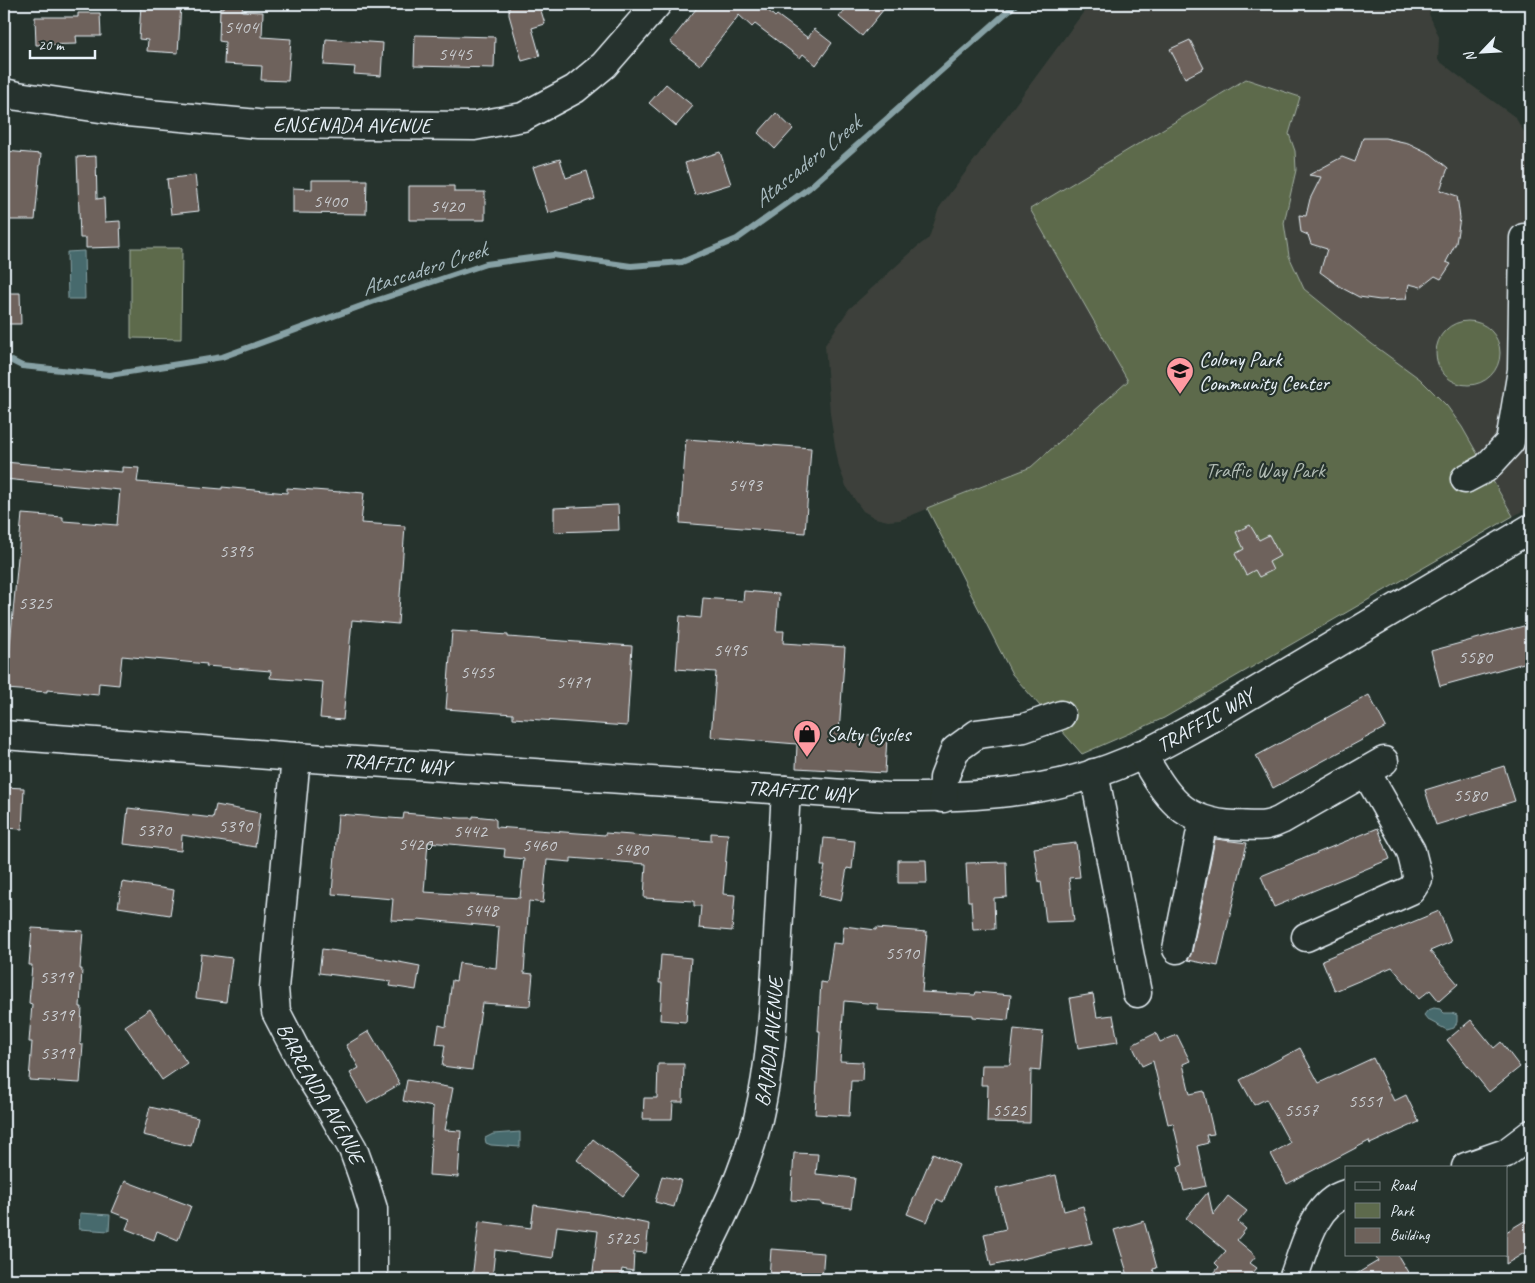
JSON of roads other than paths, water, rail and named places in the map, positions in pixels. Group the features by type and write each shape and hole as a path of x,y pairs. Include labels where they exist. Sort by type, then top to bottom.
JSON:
{"street":[{"name":"ENSENADA AVENUE","path":"4,93 127,112 258,124 474,126 523,117 575,89 604,65 658,4"},
{"path":"1465,479 1486,468 1510,442 1527,370 1524,238"},
{"name":"TRAFFIC WAY","path":"4,735 296,757 889,797 944,798 1036,789 1124,763 1211,718 1531,528"},
{"path":"944,798 944,778 955,750 976,734 1024,728 1061,715"},
{"path":"1142,754 1163,790 1189,814 1203,821 1226,824 1265,826 1281,820 1375,766 1411,851 1418,879 1411,890 1306,937"},
{"name":"BARRENDA AVENUE","path":"296,757 274,988 276,1012 306,1070 352,1149 362,1174 373,1209 373,1279"},
{"path":"1094,773 1137,993"},
{"name":"BAJADA AVENUE","path":"691,1279 725,1213 744,1167 758,1119 773,1022 786,790"},
{"path":"1177,949 1203,821"},
{"path":"1469,1166 1506,1153 1531,1134"},
{"path":"1293,1279 1315,1220 1328,1204 1345,1194"}],"water":[{"path":"84,251 85,299 68,299 67,252"},
{"path":"1440,1009 1444,1013 1457,1015 1457,1022 1454,1028 1447,1030 1428,1020 1424,1015 1428,1010"},
{"path":"520,1132 520,1147 486,1143 485,1138 493,1134"},
{"path":"80,1213 110,1215 109,1231 79,1229"}],"waterway":[{"name":"Atascadero Creek","path":"4,357 22,366 110,375 222,357 372,302 486,264 553,255 631,266 682,262 737,239 809,188 1016,4"}],"place":[{"name":"Colony Park Community Center","path":"1180,395"},
{"name":"Salty Cycles","path":"807,758"}],"park label":[{"name":"Traffic Way Park","path":"1265,470"}]}
